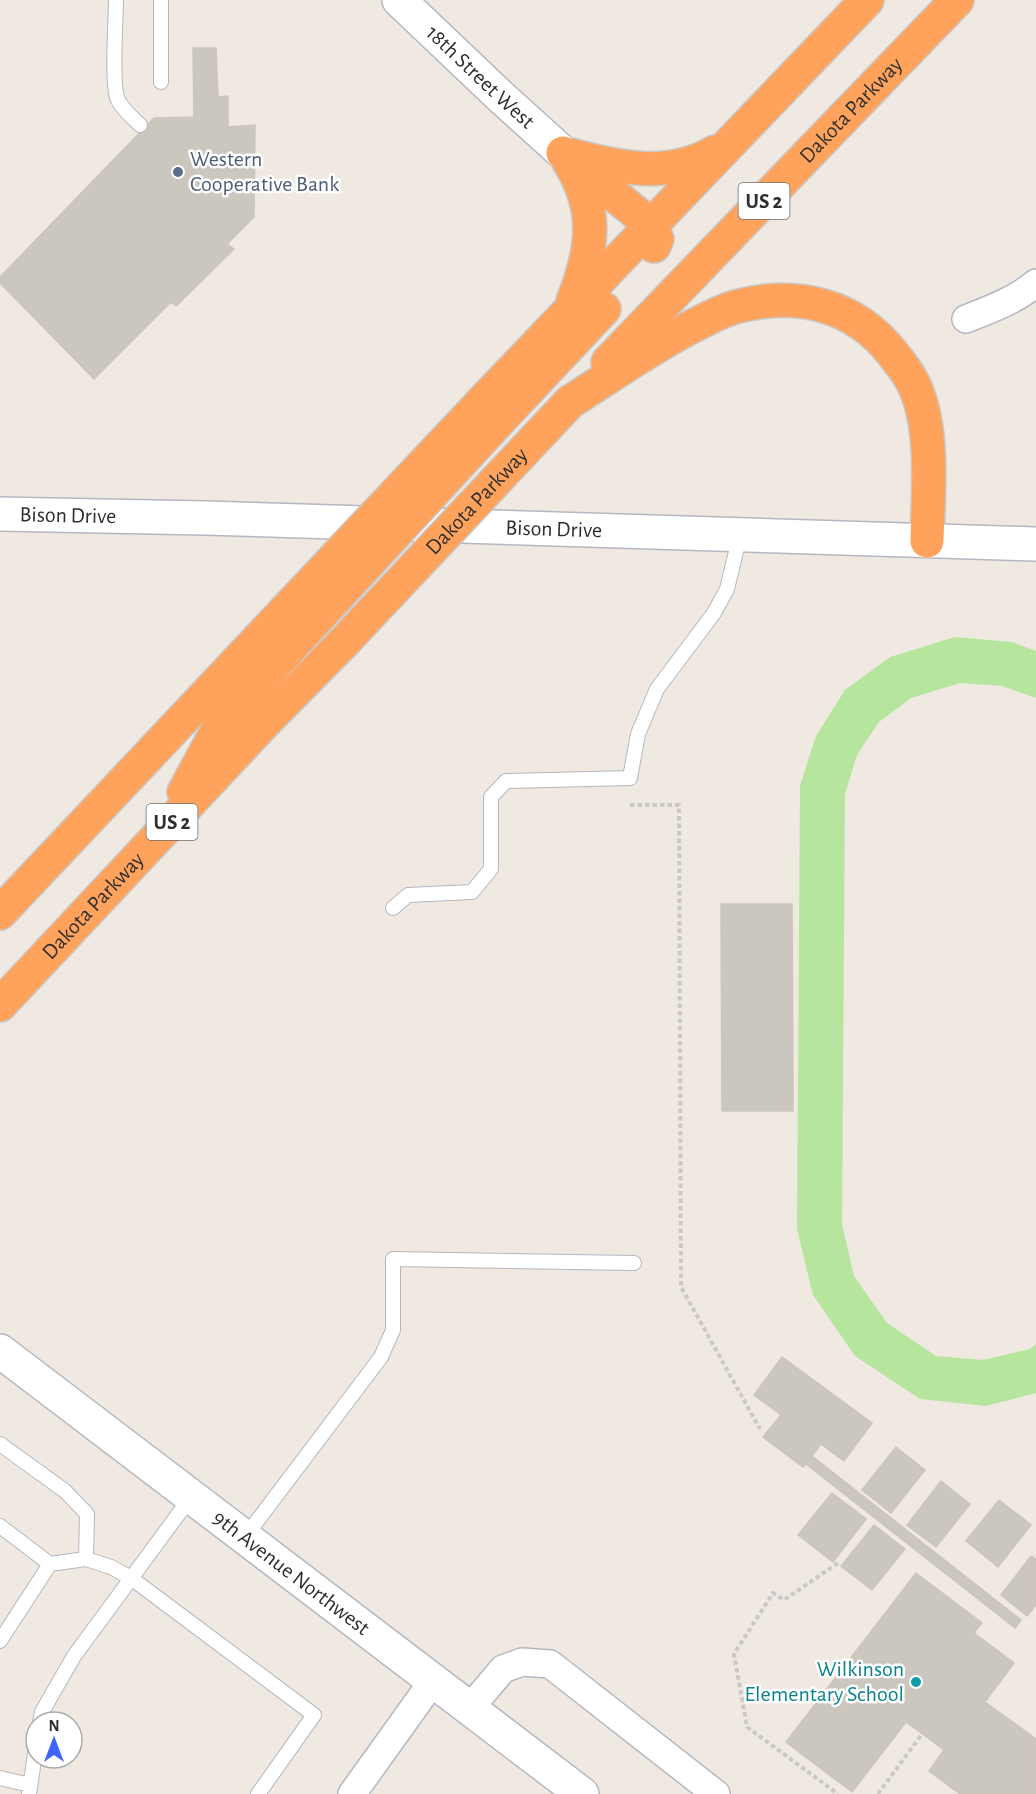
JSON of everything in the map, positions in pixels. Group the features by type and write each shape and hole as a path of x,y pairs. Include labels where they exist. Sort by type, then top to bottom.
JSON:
{"highway":[{"name":"US 2","path":"0,913 277,640 490,412 563,318 867,0"},
{"name":"Dakota Parkway","path":"0,1005 570,402 957,0"},
{"path":"563,153 615,165 649,169 679,167 699,161 731,143"},
{"path":"164,831 222,722 277,640 405,525 490,412 633,276 651,253 657,239 651,225 563,153"},
{"path":"563,153 581,184 590,219 587,261 563,318"},
{"path":"570,402 664,341 738,306 773,300 796,300 829,306 861,322 882,339 903,367 918,393 925,427 928,462 927,541"}],"street":[{"name":"18th Street West","path":"399,0 563,153"},
{"path":"966,319 1000,306 1026,292 1036,283"},
{"name":"Bison Drive","path":"0,514 1036,544"},
{"name":"9th Avenue Northwest","path":"0,1351 582,1794"},
{"path":"469,1709 503,1669 522,1662 550,1664 716,1794"},
{"path":"352,1794 433,1681"}],"lane":[{"path":"116,0 115,79 117,98 126,112 140,125"},
{"path":"161,0 161,82"},
{"path":"393,908 408,895 472,892 491,869 491,797 506,781 630,778 638,734 657,689 714,612 727,590 740,535"},
{"path":"245,1537 381,1357 393,1330 393,1259 633,1263"},
{"path":"0,1444 65,1491 87,1514 86,1559"},
{"path":"43,1710 74,1656 191,1497"},
{"path":"0,1526 50,1564 86,1559 111,1567 131,1578 314,1715 258,1794"},
{"path":"0,1641 50,1564"},
{"path":"0,1778 30,1790 33,1770"}],"path":[{"path":"630,805 679,805 681,1287 760,1429"},
{"path":"838,1563 784,1600 772,1593 734,1654 747,1727 838,1794"},
{"path":"878,1794 922,1734"}],"green space":[{"path":"955,637 1012,642 1036,651 1036,698 1002,686 960,683 911,698 879,722 857,755 845,794 842,1224 854,1276 887,1323 936,1356 983,1360 1030,1349 1036,1344 1036,1393 986,1406 920,1399 855,1356 813,1295 797,1229 800,786 816,736 845,690 890,657"}],"building":[{"name":"Western Cooperative Bank","path":"193,48 216,48 218,97 228,96 228,127 255,125 254,217 227,244 234,249 176,306 171,302 94,379 0,283 0,277 154,118 194,117"},
{"path":"721,904 792,904 793,1111 722,1111"},
{"path":"782,1357 872,1423 844,1461 821,1444 812,1456 1021,1620 1015,1628 806,1464 803,1467 763,1437 781,1415 754,1395"},
{"path":"896,1447 925,1470 891,1513 862,1490"},
{"path":"941,1481 970,1504 936,1547 907,1525"},
{"path":"832,1493 866,1519 833,1562 798,1535"},
{"path":"999,1500 1031,1525 998,1567 966,1541"},
{"path":"874,1525 905,1549 872,1590 841,1566"},
{"path":"1031,1556 1036,1559 1036,1605 1027,1616 1001,1595"},
{"name":"Wilkinson Elementary School","path":"916,1573 982,1623 974,1633 1014,1663 985,1702 1036,1739 1036,1794 960,1794 929,1771 944,1750 906,1722 852,1792 786,1742"}],"place":[{"name":"Western Cooperative Bank","path":"178,172"},
{"name":"Wilkinson Elementary School","path":"916,1682"}]}
